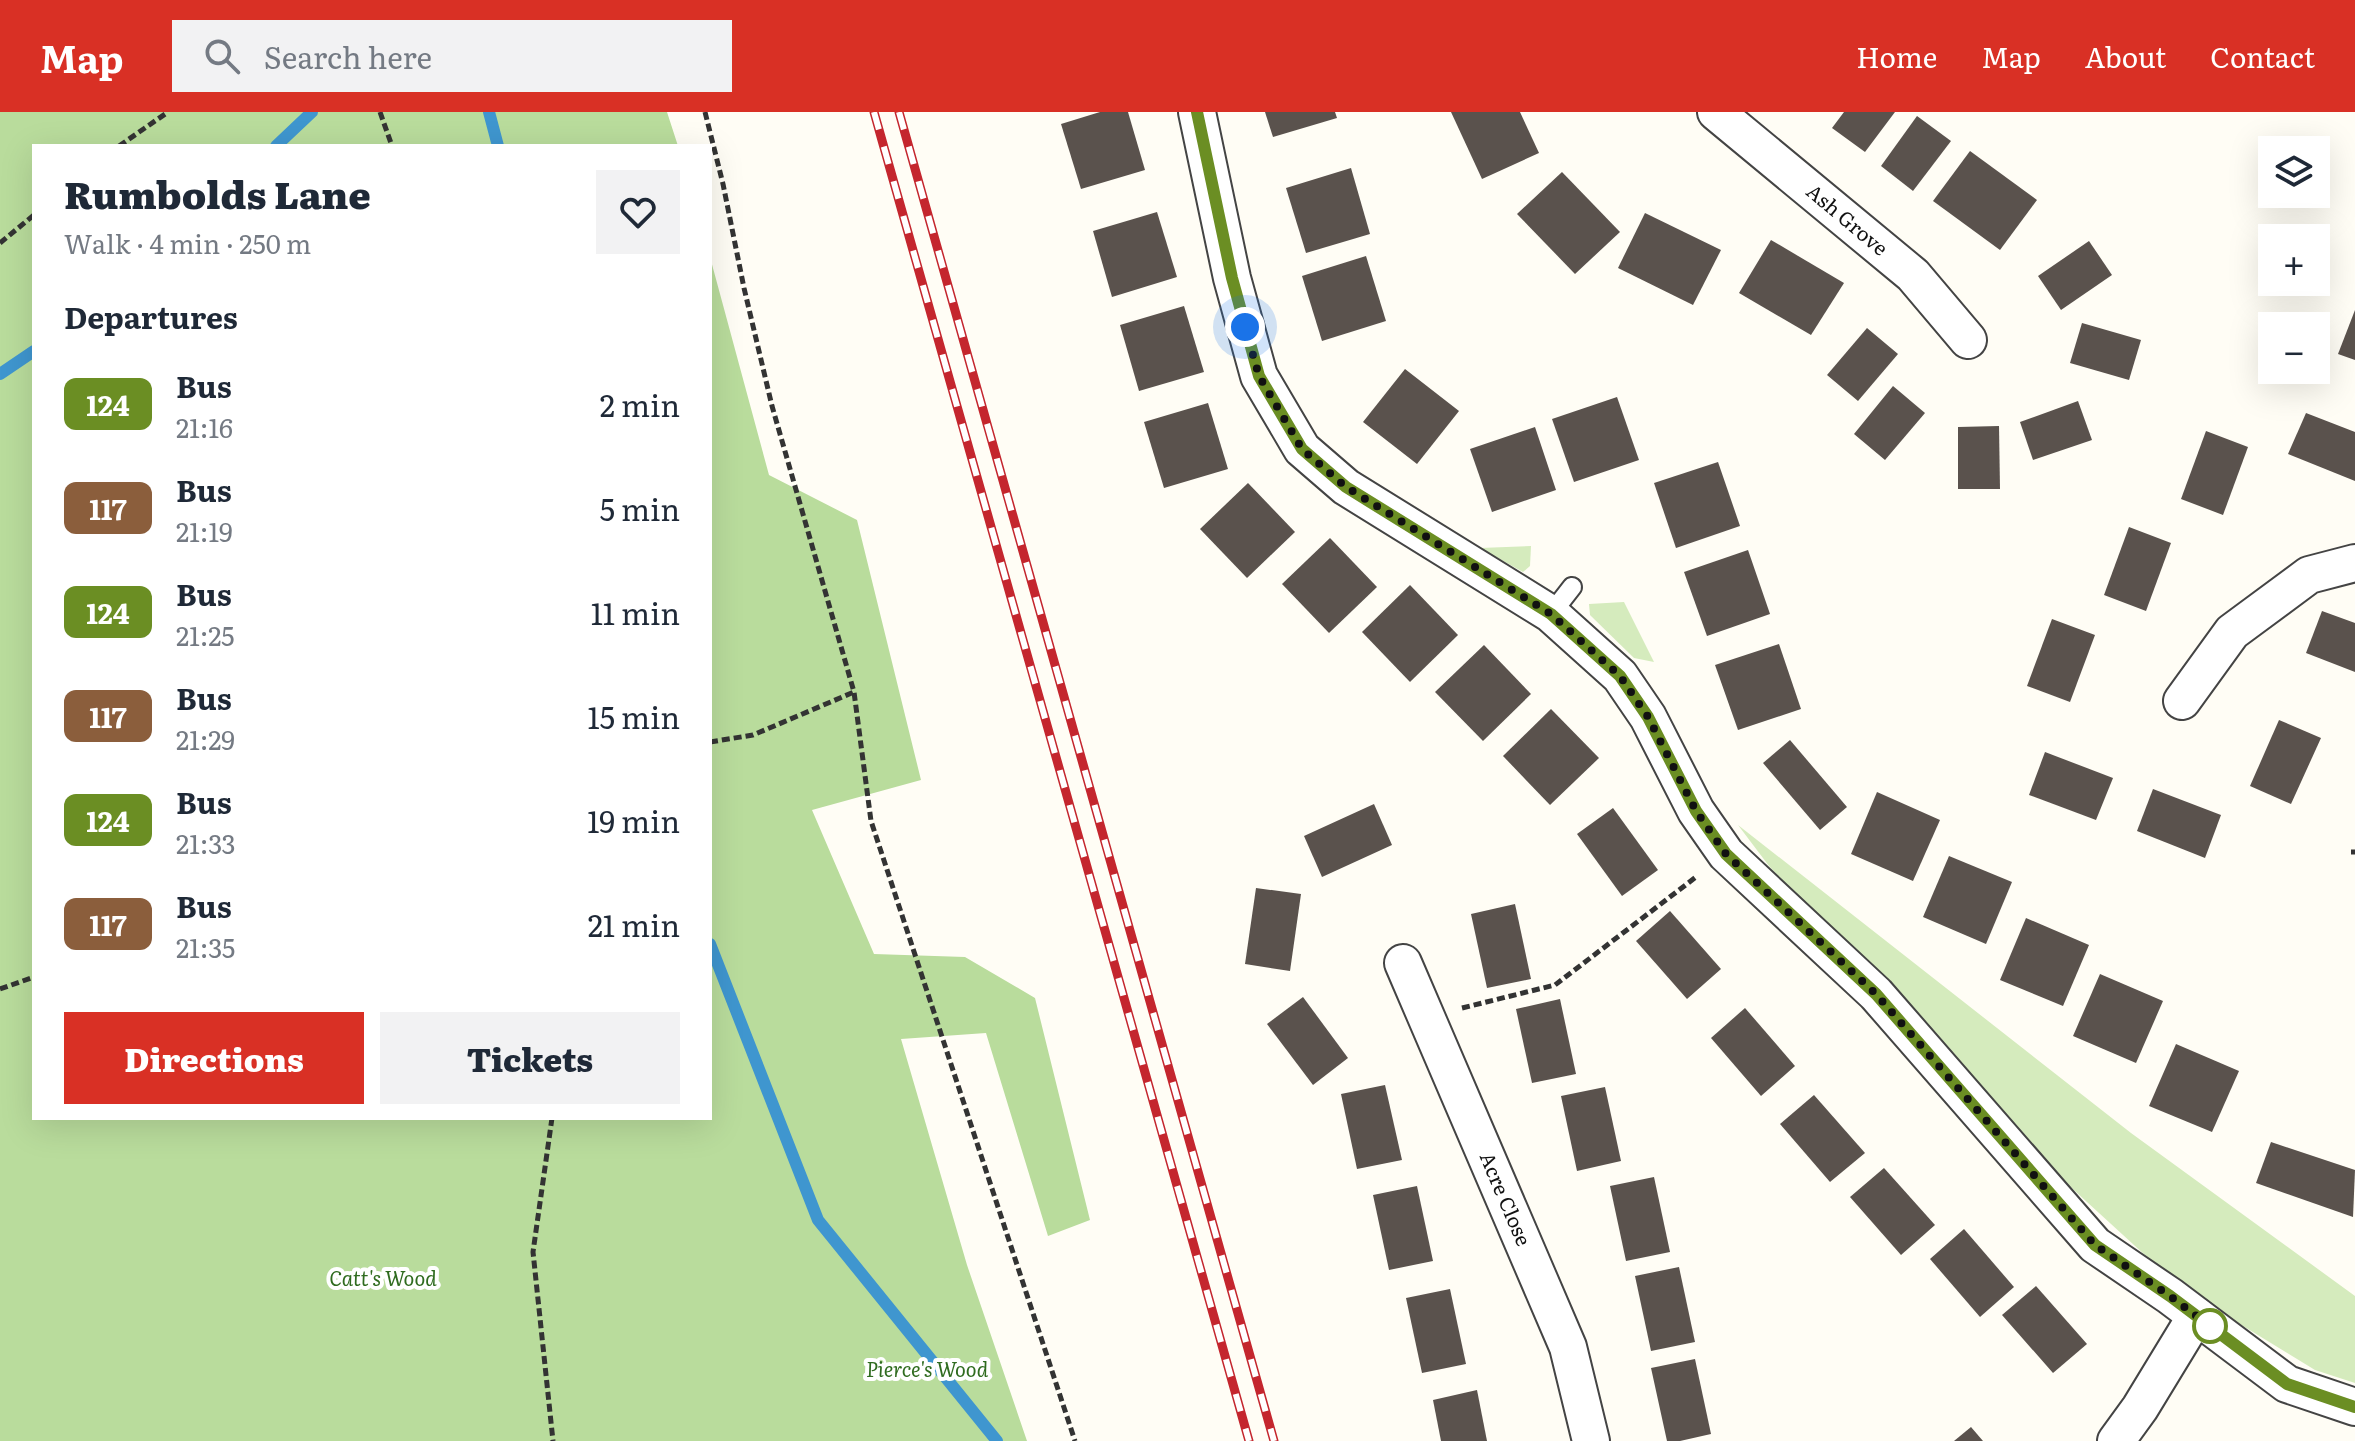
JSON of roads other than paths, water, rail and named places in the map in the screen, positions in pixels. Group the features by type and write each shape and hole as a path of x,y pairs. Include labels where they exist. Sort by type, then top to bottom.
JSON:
{"street":[{"path":"1197,112 1232,278 1259,376 1302,449 1346,487 1561,600 1648,717 1696,811 1726,854 1876,994 2095,1245 2170,1296 2287,1384 2355,1407"},
{"name":"Ash Grove","path":"1716,112 1913,275 1968,340"},
{"path":"2182,701 2232,632 2309,575 2355,563"},
{"name":"Acre Close","path":"1403,963 1568,1347 1591,1441"},
{"path":"2116,1441 2140,1408 2196,1316"}],"waterway":[{"path":"278,144 312,112"},
{"path":"489,112 497,144"},
{"path":"0,374 32,352"},
{"path":"712,949 818,1220 997,1441"}],"railway":[{"path":"874,112 1249,1441"},
{"path":"899,112 1274,1441"}],"park label":[{"name":"Catt's Wood","path":"383,1279"},
{"name":"Pierce's Wood","path":"927,1370"}]}
